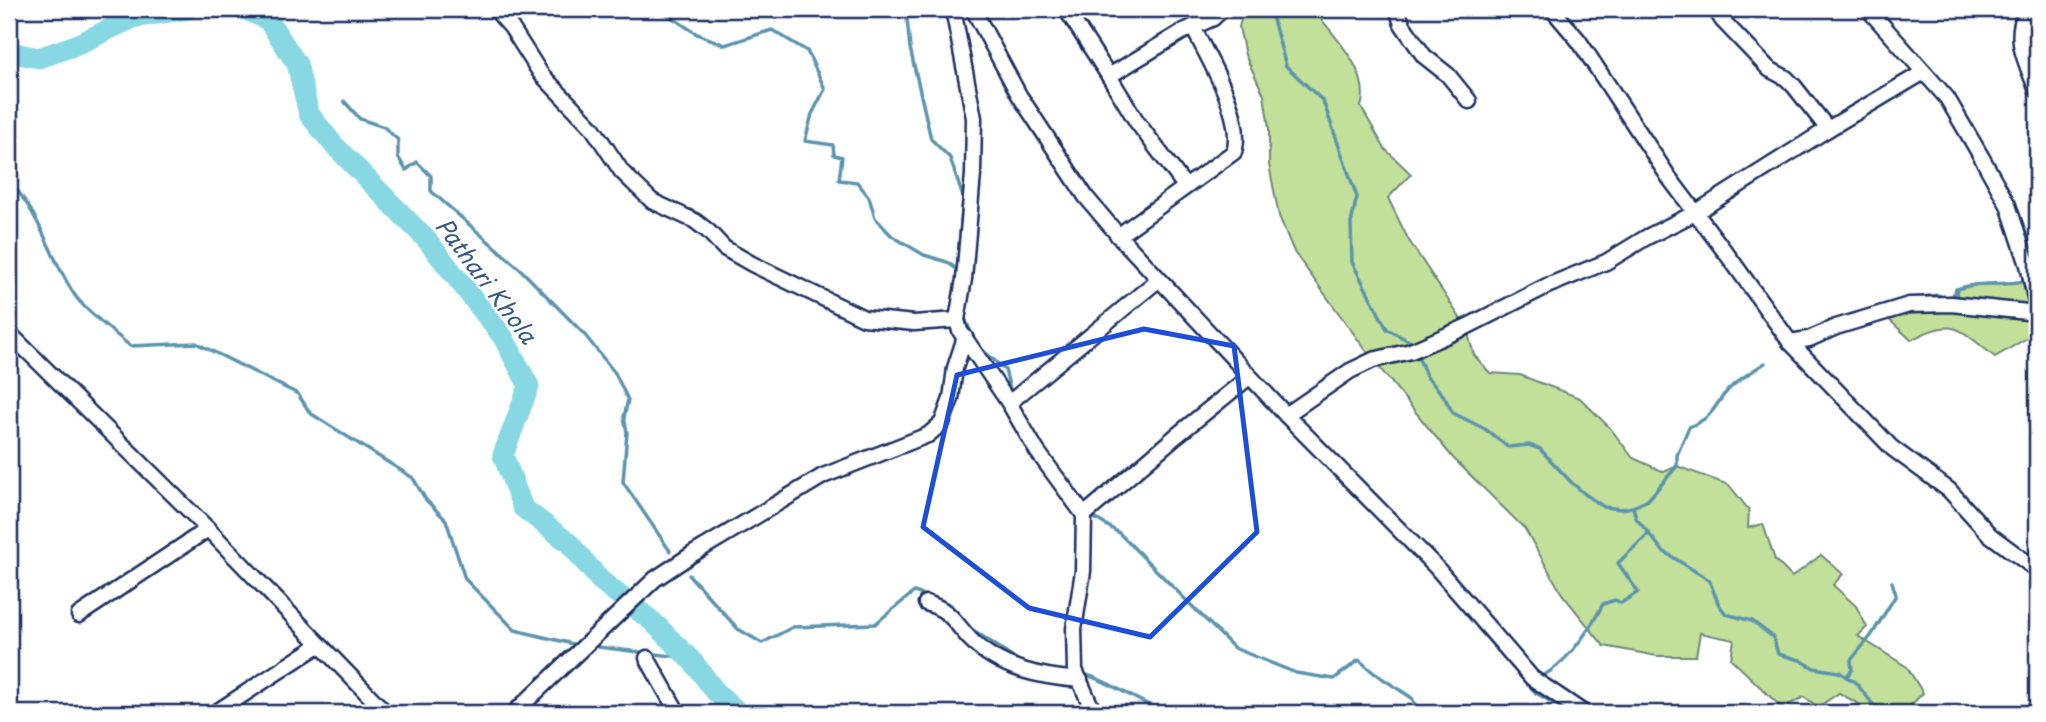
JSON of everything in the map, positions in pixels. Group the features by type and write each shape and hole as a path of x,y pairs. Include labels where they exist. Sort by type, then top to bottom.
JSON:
{"street":[{"path":"495,9 511,27 541,74 592,127 622,172 652,201 708,230 724,248 752,264 864,318 914,323 957,320"},
{"path":"953,9 974,118 972,186 964,279 957,320 1037,451 1084,515 1083,571 1074,629 1076,670 1094,713"},
{"path":"973,9 1019,95 1086,197 1118,236 1249,377 1435,566 1532,678 1584,713"},
{"path":"1066,9 1137,122 1185,186"},
{"path":"1194,9 1218,13"},
{"path":"1397,9 1402,24 1424,56 1448,75 1469,101"},
{"path":"1552,9 1579,41 1670,179 1790,342 1892,448 1938,481 1990,536 2037,570"},
{"path":"1715,9 1769,69 1786,78 1794,86 1828,129"},
{"path":"1868,9 1947,98 2008,205 2028,265 2037,307"},
{"path":"2027,9 2020,31 2020,43 2024,63 2037,90"},
{"path":"1109,76 1218,13"},
{"path":"1118,236 1234,152 1236,144 1229,104 1193,27"},
{"path":"1286,415 1350,371 1373,360 1414,350 1547,286 1606,262 1647,237 1695,213 1924,72"},
{"path":"1009,402 1158,280"},
{"path":"1790,342 1809,339 1836,327 1909,305 1951,304 2037,313"},
{"path":"9,333 208,529 386,713"},
{"path":"514,713 654,579 823,476 928,435 943,423 965,337"},
{"path":"1084,515 1249,377"},
{"path":"79,615 208,529"},
{"path":"926,603 944,609 971,640 999,660 1034,675 1080,680"},
{"path":"215,713 319,645"},
{"path":"647,658 678,713"}],"highlighted area":[{"path":"1144,329 1234,346 1257,532 1150,637 1029,608 923,527 957,375"}],"green space":[{"path":"1238,9 1313,9 1349,55 1361,81 1361,107 1385,149 1411,174 1388,198 1408,239 1466,327 1474,355 1490,373 1520,375 1580,398 1610,428 1633,458 1664,472 1677,466 1729,485 1749,510 1748,528 1763,524 1775,560 1792,577 1821,555 1843,574 1833,585 1856,606 1867,627 1858,636 1907,667 1923,693 1906,710 1908,713 1866,713 1859,704 1839,693 1818,707 1804,697 1782,708 1731,659 1734,640 1700,633 1696,656 1657,656 1604,646 1562,594 1525,529 1453,458 1373,360 1294,252 1279,216 1269,165 1269,128 1264,95 1245,55 1239,27 1242,16"},
{"path":"2037,278 2037,332 1995,357 1964,333 1947,327 1911,340 1882,313 1957,304 1956,289 2014,284"}],"waterway":[{"name":"Pathari Khola","path":"9,52 39,58 76,45 133,18 188,9"},
{"name":"Pathari Khola","path":"244,9 268,20 297,64 309,114 333,144 427,240 503,337 529,386 503,455 523,508 569,543 600,580 653,622 693,662 716,692 739,713"},
{"path":"659,9 697,34 725,45 772,30 807,51 825,89 812,114 805,141 833,145 834,155 842,157 839,180 857,182 869,197 875,218 892,236 924,255 947,262 958,270"},
{"path":"906,9 910,48 931,139 950,158 963,197 958,264"},
{"path":"1270,9 1286,66 1323,101 1357,197 1351,223 1352,262 1387,329 1414,344"},
{"path":"344,101 360,119 384,127 398,140 398,157 406,170 417,162 431,176 431,191 521,270 584,334 615,373 628,400 624,417 627,432 623,482 670,551"},
{"path":"9,181 29,207 74,294 92,314 130,346 196,343 298,394 310,413 413,478 426,500 446,520 465,579 515,630 573,644"},
{"path":"1957,289 2028,280"},
{"path":"1906,299 1938,295 1944,298 1952,297 1956,289 1957,302"},
{"path":"1846,317 1892,303"},
{"path":"963,314 976,344 1005,370 1011,393"},
{"path":"1416,351 1426,376 1443,395 1453,413 1485,429 1508,447 1529,445 1540,449 1586,495 1604,507 1621,509 1648,500 1677,466 1677,455 1689,427 1705,419 1733,385 1765,363"},
{"path":"1057,467 1071,482 1083,503"},
{"path":"1633,507 1636,518 1663,551 1709,580 1719,605 1726,614 1752,621 1773,637 1778,654 1800,660 1814,668 1839,672 1856,683 1880,713"},
{"path":"1093,517 1119,533 1234,648 1296,673 1334,679 1359,660 1412,698 1419,713"},
{"path":"1541,677 1551,671 1577,645 1603,604 1615,600 1621,603 1638,592 1618,563 1649,533"},
{"path":"689,575 738,629 762,643 793,627 875,624 914,592 929,597"},
{"path":"1846,677 1852,670 1851,660 1871,636 1896,595 1892,582"},
{"path":"940,601 951,605 958,615"},
{"path":"967,626 1025,665"},
{"path":"1478,628 1536,693 1570,713"},
{"path":"598,647 689,658"},
{"path":"1086,675 1162,710 1190,713 1239,707 1246,710 1246,713"}]}
